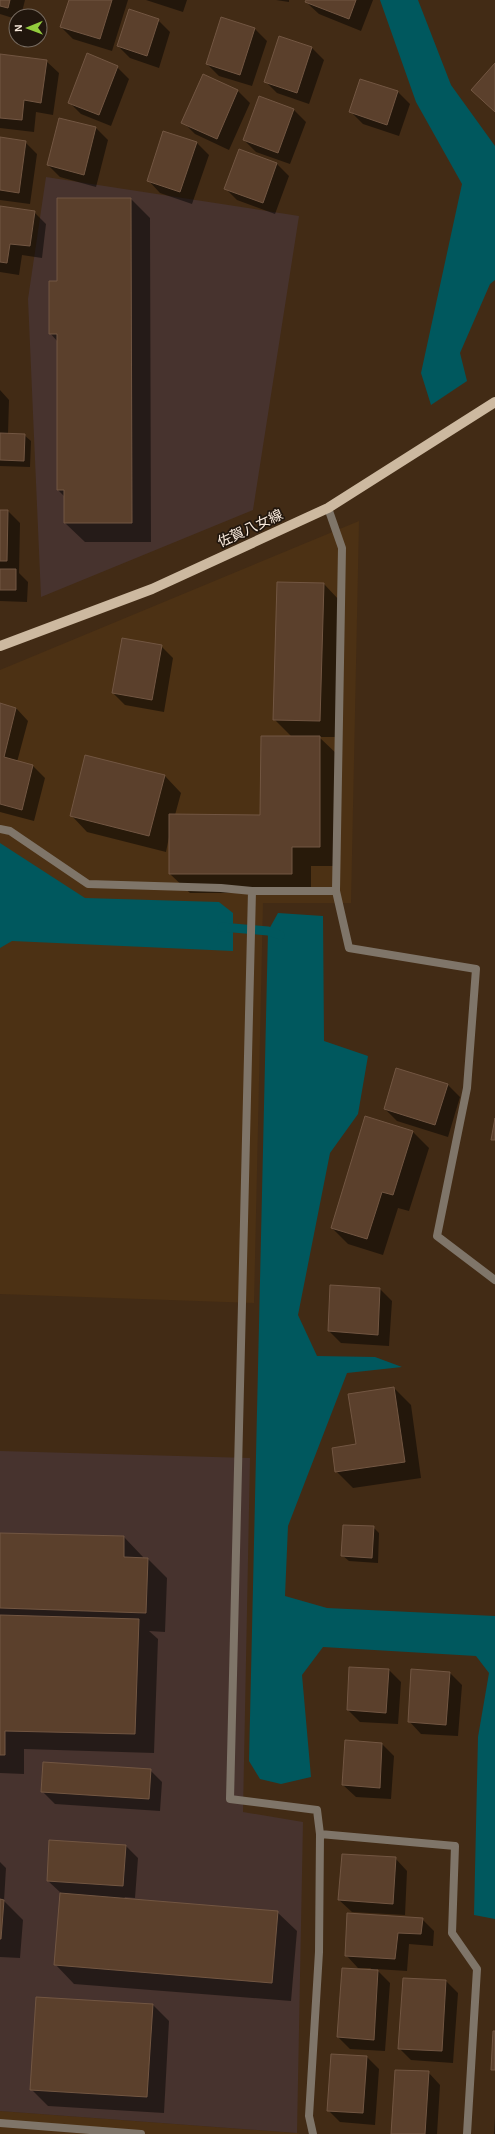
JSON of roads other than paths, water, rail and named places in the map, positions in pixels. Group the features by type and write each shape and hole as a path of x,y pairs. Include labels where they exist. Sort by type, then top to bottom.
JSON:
{"main road":[{"name":"佐賀八女線","path":"0,646 152,588 328,508 495,402"}],"street":[{"path":"328,508 342,548 336,891 349,948 476,970 467,1088 437,1236 495,1280"},
{"path":"0,829 10,831 88,884 221,888 252,891 336,891"},
{"path":"252,891 230,1799 316,1810 320,1834 319,1952 309,2116 313,2134"},
{"path":"320,1834 454,1846 452,1933 478,1968 467,2134"},
{"path":"0,2123 140,2134"}],"water":[{"path":"380,0 418,0 451,85 495,146 495,280 490,284 460,353 467,381 431,405 421,373 462,184 416,102"},
{"path":"0,843 85,898 219,902 233,913 233,951 12,941 0,948"},
{"path":"278,913 323,916 324,1041 368,1056 358,1114 330,1153 298,1315 317,1356 375,1357 402,1367 347,1373 288,1526 285,1596 327,1608 495,1616 495,1919 474,1915 478,1737 489,1673 476,1656 323,1647 302,1675 311,1777 281,1784 260,1779 249,1761 268,931"}],"waterway":[{"path":"222,927 268,931 280,935"}]}
